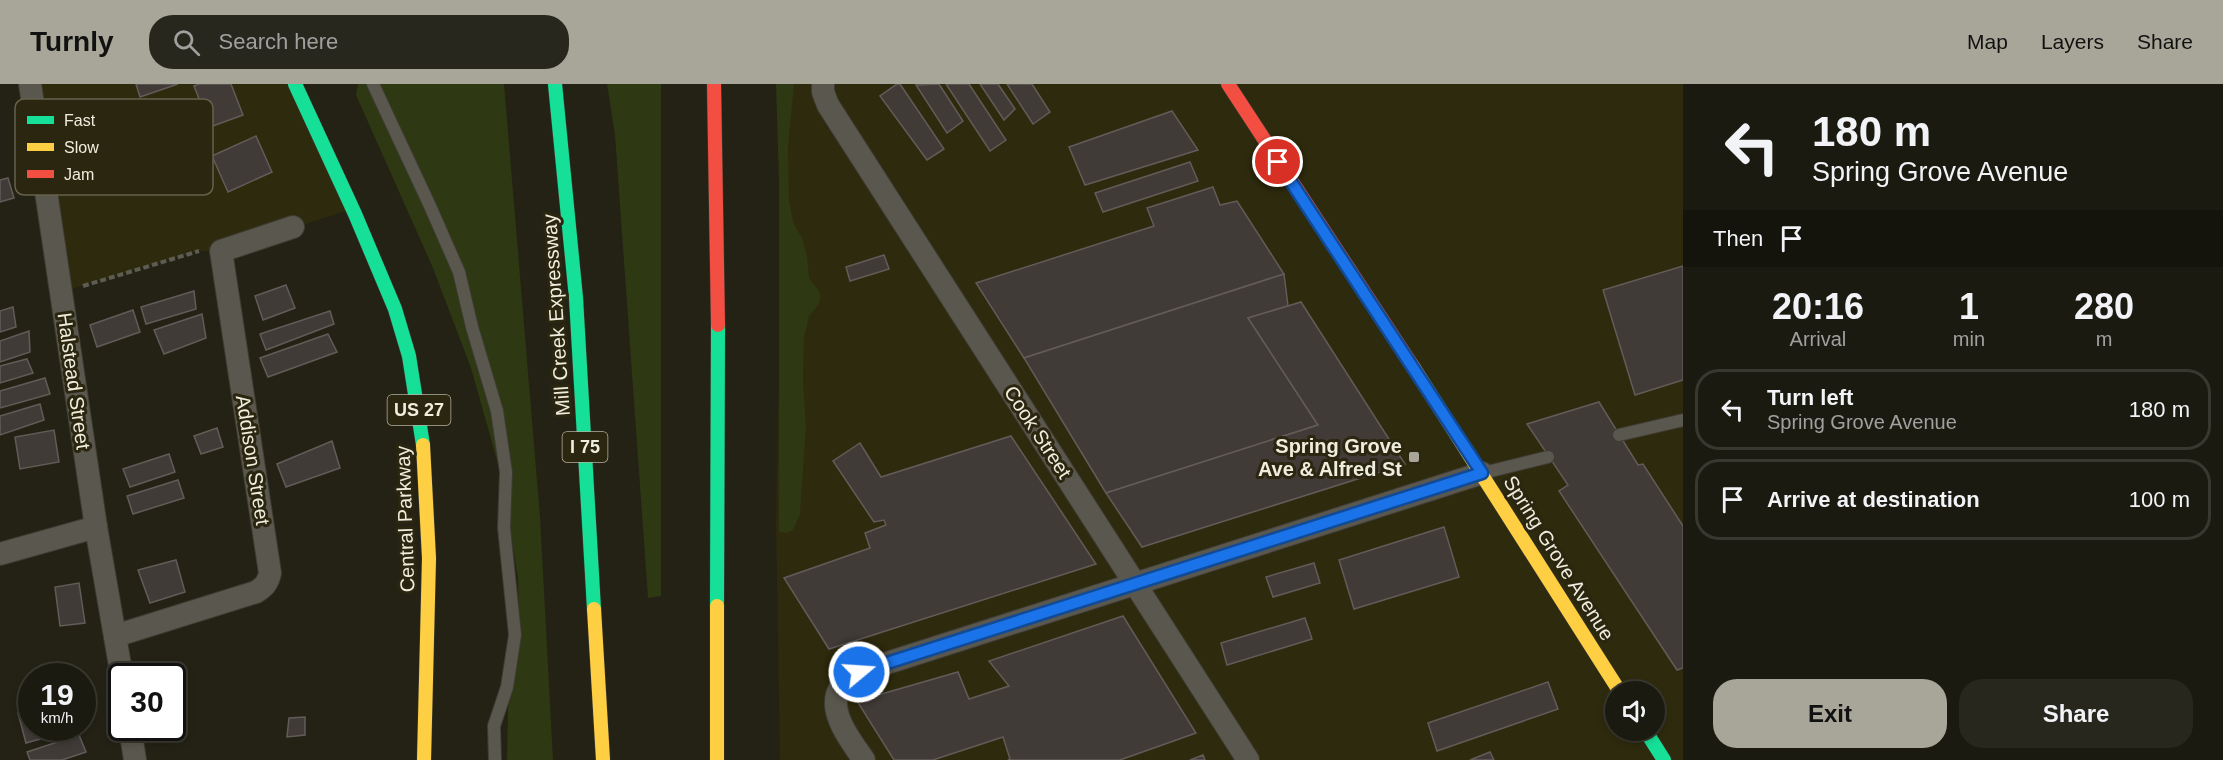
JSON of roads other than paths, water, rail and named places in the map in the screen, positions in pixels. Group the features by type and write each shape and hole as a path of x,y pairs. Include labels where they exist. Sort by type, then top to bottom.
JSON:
{"main road":[{"name":"Central Parkway","path":"295,84 386,286 409,355 421,423 428,504 429,585 424,760"},
{"path":"550,84 561,134"},
{"name":"Mill Creek Expressway","path":"555,84 576,298 603,760"},
{"path":"714,84 719,322"},
{"name":"Spring Grove Avenue","path":"1228,84 1482,473 1613,681"},
{"path":"717,760 716,578 719,322 728,117"},
{"path":"1652,741 1664,760"}],"street":[{"name":"Halstead Street","path":"30,84 32,99"},
{"name":"Cook Street","path":"826,95 1248,760"},
{"name":"Halstead Street","path":"47,195 96,527 119,663"},
{"name":"Addison Street","path":"114,636 256,592 269,581 270,573 221,251 293,227"},
{"path":"864,760 840,722 836,709 836,697 840,686 859,672 1482,473"},
{"path":"0,554 96,527"},
{"path":"132,741 135,760"}],"lane":[{"path":"373,84 459,272 472,327 498,411 506,472 504,528 515,636 507,687 494,726 495,760"},
{"path":"1619,435 1683,420"},
{"path":"1482,473 1548,457"}],"place":[{"name":"Spring Grove Ave & Alfred St","path":"1414,457"}]}
